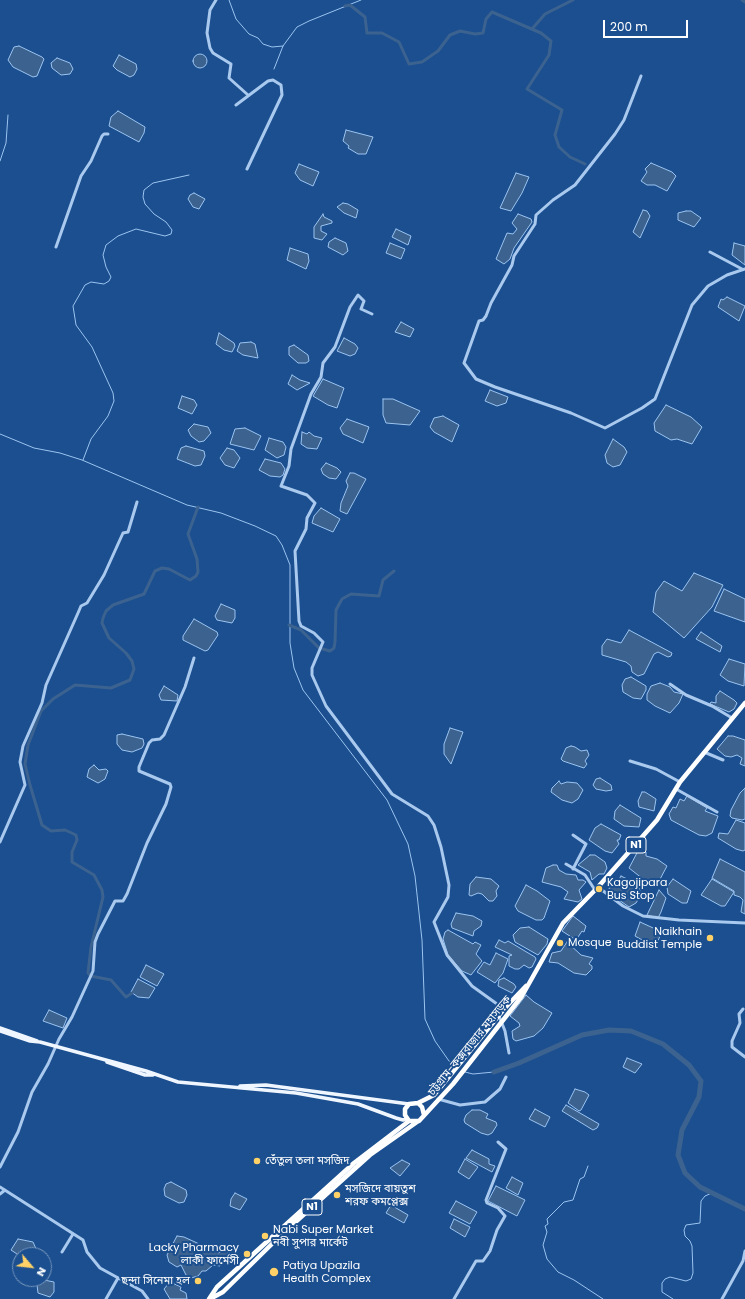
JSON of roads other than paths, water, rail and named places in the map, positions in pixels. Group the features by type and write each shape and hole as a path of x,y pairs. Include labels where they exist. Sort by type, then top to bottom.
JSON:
{"highway":[{"name":"চট্টগ্রাম-কক্সবাজার মহাসড়ক","path":"424,1115 453,1084 522,996 563,923 597,888 657,820 680,782 745,703"},
{"name":"চট্টগ্রাম-কক্সবাজার মহাসড়ক","path":"418,1103 434,1095 447,1081 504,1009 527,985"},
{"name":"N1","path":"409,1104 418,1103"},
{"path":"418,1103 422,1107 424,1115"},
{"path":"409,1104 405,1112 408,1120 419,1121"},
{"name":"N1","path":"209,1299 222,1292 281,1235 370,1155 419,1121 424,1115"},
{"name":"N1","path":"209,1299 218,1287 239,1266 354,1163 408,1120"}],"main road":[{"path":"0,1028 55,1047 106,1061 115,1066 145,1075 156,1075 187,1083 236,1086 296,1093 358,1104 396,1118 408,1120"},
{"path":"0,1031 30,1041 40,1042"},
{"path":"236,1086 266,1085 409,1104"}],"street":[{"path":"216,0 210,10 207,33 210,48 213,53 231,64 229,78 248,95"},
{"path":"641,76 624,120 614,134 575,185 536,215 534,224 514,256 512,265 491,303 486,316 483,320 479,321 464,363 476,379 495,388 571,412 605,428 642,408 655,399 692,305 708,286 727,275 742,272 744,269 710,252"},
{"path":"236,105 270,80 281,85 282,90 247,169"},
{"path":"56,246 81,176 91,161 102,136 104,134 108,134"},
{"path":"372,314 361,309 364,302 358,295 350,307 335,347 323,363 321,377 312,394 291,450 289,466 281,486 306,495 315,503 307,518 306,529 295,551 298,580 297,608 301,626 314,633 323,642 312,668 312,675 321,696 334,718 359,747 392,794 428,816 434,826 441,847 449,885 448,898 434,922 447,955 472,986 504,1009"},
{"path":"0,842 24,785 20,762 23,746 36,713 42,703 46,685 81,606 87,604 104,575 124,533 128,531 137,502"},
{"path":"0,1167 18,1132 32,1092 48,1064 55,1047 94,971 95,942 98,934 115,901 124,901 128,894 147,843 164,808 171,787 170,784 139,771 139,767 149,743 152,740 160,739 164,735 185,687 194,658"},
{"path":"670,684 686,695 712,706 732,718"},
{"path":"704,752 723,760"},
{"path":"630,760 656,769 680,782"},
{"path":"676,789 717,812"},
{"path":"572,834 586,844 573,869"},
{"path":"566,864 585,875 597,888 624,906 643,916 680,920 745,923"},
{"path":"742,1009 740,1014 740,1023 732,1041 732,1048 745,1057"},
{"path":"499,1016 502,1022 509,1053"},
{"path":"438,1099 460,1105 485,1102 500,1089 506,1077"},
{"path":"454,1299 471,1268 476,1262 483,1261 490,1252 497,1230 504,1216 498,1208 486,1200 506,1149 498,1142"},
{"path":"0,1186 26,1205 83,1240 88,1252 100,1268 142,1291 148,1299"},
{"path":"0,1194 5,1190"},
{"path":"62,1252 73,1234"},
{"path":"722,1299 743,1261 745,1251"},
{"path":"106,1299 118,1278"}],"water":[{"path":"19,46 44,59 37,76 33,77 13,67 8,60 14,47"},
{"path":"197,54 203,54 207,58 207,64 203,68 197,68 193,64 193,58"},
{"path":"119,55 136,64 137,69 134,75 130,77 113,66"},
{"path":"57,58 70,63 73,69 70,74 61,75 52,68 51,63"},
{"path":"118,111 145,127 144,133 139,142 109,126 111,117"},
{"path":"346,130 373,137 366,154 358,154 348,148 349,146 343,141"},
{"path":"651,163 672,172 676,176 667,191 655,185 647,185 641,181 647,172 645,169"},
{"path":"299,164 319,172 313,186 300,180 295,173"},
{"path":"516,173 529,177 522,193 511,211 500,208"},
{"path":"194,193 205,199 199,209 193,207 188,199 190,195"},
{"path":"343,203 348,204 358,210 356,218 344,213 337,207"},
{"path":"643,210 647,211 650,216 640,238 633,232"},
{"path":"691,211 701,218 694,227 678,220 678,213"},
{"path":"323,214 324,217 332,221 332,223 321,226 321,231 327,234 322,240 314,238 314,227"},
{"path":"518,214 531,219 532,222 514,248 510,259 504,264 496,259 507,233 513,234 517,229 512,223"},
{"path":"396,229 411,236 408,245 392,237"},
{"path":"335,238 346,243 348,251 343,255 328,247 329,242"},
{"path":"390,243 405,249 401,259 386,253"},
{"path":"734,243 745,246 745,265 732,255"},
{"path":"290,248 308,254 309,261 306,269 287,260"},
{"path":"727,297 745,306 739,321 718,307 721,299 723,300"},
{"path":"401,322 414,329 410,337 395,332"},
{"path":"219,333 234,343 235,346 232,352 224,350 216,344"},
{"path":"344,338 355,344 358,348 355,354 350,356 337,351"},
{"path":"251,342 255,344 258,358 243,355 237,351 240,343"},
{"path":"294,345 308,355 309,361 306,363 298,363 289,355 289,347"},
{"path":"292,375 300,380 310,383 297,390 288,384"},
{"path":"323,379 344,388 337,408 328,405 313,396"},
{"path":"490,390 508,397 506,403 497,406 485,401"},
{"path":"182,396 194,400 197,405 192,414 178,408"},
{"path":"383,399 393,399 420,411 410,425 386,423 383,415"},
{"path":"666,405 691,417 702,427 692,444 677,439 671,440 655,431 654,423"},
{"path":"443,416 459,425 452,442 434,432 430,427 434,418"},
{"path":"347,419 369,427 363,443 343,434 340,428"},
{"path":"194,424 208,427 211,433 204,441 199,442 191,436 188,430"},
{"path":"245,428 261,436 254,450 230,444 235,429"},
{"path":"302,432 307,434 309,432 314,436 322,438 317,449 307,448 301,444"},
{"path":"269,438 283,442 286,447 284,455 277,458 265,450"},
{"path":"613,439 624,447 627,452 620,465 613,467 607,463 605,455"},
{"path":"186,446 204,451 205,456 201,465 195,466 177,459 181,448"},
{"path":"227,448 234,450 240,458 234,468 225,465 220,458"},
{"path":"265,459 281,463 285,469 283,475 280,477 270,476 259,470"},
{"path":"326,463 337,468 341,472 336,479 329,478 323,474 321,469"},
{"path":"350,473 354,473 366,479 347,514 340,511 341,503 348,486 346,481"},
{"path":"321,508 340,519 333,532 312,523 314,516"},
{"path":"694,573 723,585 712,607 684,638 653,612 656,592 664,581 682,591"},
{"path":"724,589 745,599 745,622 714,611"},
{"path":"221,604 235,610 235,618 232,623 217,620 215,616"},
{"path":"194,619 217,632 218,635 208,650 205,651 183,640 183,636"},
{"path":"629,630 672,653 671,656 668,657 658,652 654,654 644,674 638,676 632,672 631,666 626,662 602,655 602,646 607,639 621,643"},
{"path":"701,632 722,646 720,652 696,639"},
{"path":"729,659 745,664 744,686 728,681 720,675"},
{"path":"631,677 646,686 646,690 641,699 633,698 623,692 622,685 625,679"},
{"path":"660,683 670,687 674,692 683,694 679,703 670,713 655,706 647,700 647,694 651,686"},
{"path":"164,686 178,695 177,701 161,700 159,695"},
{"path":"720,691 737,703 734,709 729,712 710,704 711,702 716,703 716,696"},
{"path":"450,728 463,732 451,764 444,754 444,744"},
{"path":"122,734 143,739 144,744 142,748 132,752 122,750 117,744 117,735"},
{"path":"728,736 745,740 745,766 740,764 742,758 737,755 731,757 725,756 717,749"},
{"path":"571,746 581,751 587,750 589,755 585,761 587,764 584,768 561,759 566,748"},
{"path":"94,765 99,770 106,769 108,771 105,779 98,783 87,777 89,769"},
{"path":"600,778 611,785 612,790 606,791 596,789 593,785 596,779"},
{"path":"559,781 561,784 567,782 577,783 583,790 578,799 572,803 562,800 551,792 552,788"},
{"path":"745,788 745,819 742,820 732,818 730,816 731,810 740,793"},
{"path":"642,792 645,792 656,799 654,811 639,807 638,801"},
{"path":"687,796 707,808 705,811 718,816 712,833 706,836 699,835 671,820 669,814 673,807 676,808 680,799 684,801"},
{"path":"620,805 641,818 639,827 624,826 614,819 615,811"},
{"path":"736,820 745,823 745,850 743,851 736,849 718,838 719,833 728,834"},
{"path":"601,824 621,835 619,840 617,840 619,844 612,853 605,851 589,840 595,828"},
{"path":"638,851 646,852 646,856 657,859 667,866 658,883 643,879 629,868"},
{"path":"590,855 595,855 605,862 607,868 604,874 599,874 592,880 590,872 578,865"},
{"path":"720,859 745,872 745,914 741,912 743,900 734,895 734,891 712,878"},
{"path":"557,865 559,870 566,874 576,875 578,880 583,880 586,882 579,890 582,899 578,902 564,899 568,892 561,887 542,882 546,868"},
{"path":"621,876 637,884 640,889 639,898 636,903 629,907 612,895 609,888 612,884 615,886"},
{"path":"476,877 491,879 499,886 496,891 497,896 493,901 489,901 482,894 478,893 471,896 469,895 470,884"},
{"path":"673,879 691,891 687,903 682,903 668,894 667,887"},
{"path":"712,879 734,892 725,906 721,906 701,895"},
{"path":"526,885 550,901 542,920 536,920 518,911 515,906"},
{"path":"659,890 666,898 658,918 647,915"},
{"path":"456,913 473,916 482,921 481,926 474,931 473,936 452,928 451,924"},
{"path":"573,916 586,926 584,932 582,931 576,940 562,931"},
{"path":"640,922 662,932 655,947 635,936"},
{"path":"529,927 548,939 547,944 538,955 515,942 513,935 520,928"},
{"path":"448,930 473,944 475,942 481,945 476,954 482,961 471,975 462,971 448,955 443,939 445,932"},
{"path":"499,940 505,943 508,941 535,957 536,959 532,967 529,968 524,965 519,969 515,969 509,966 509,956 512,955 495,947"},
{"path":"567,942 581,955 593,958 589,964 592,966 592,969 586,975 574,973 558,963 549,962 552,953 561,951"},
{"path":"496,953 508,959 503,973 495,983 477,972 484,962 490,965"},
{"path":"146,965 164,974 157,986 140,977"},
{"path":"504,978 516,987 512,993 498,986 499,980"},
{"path":"138,979 155,988 149,998 138,997 131,992"},
{"path":"526,995 534,1002 552,1013 543,1028 534,1036 516,1041 513,1039 512,1031 520,1026 519,1023 510,1016"},
{"path":"49,1010 67,1018 63,1028 43,1021"},
{"path":"627,1058 642,1064 635,1073 623,1067"},
{"path":"575,1089 589,1095 579,1111 568,1103"},
{"path":"566,1105 599,1124 597,1128 593,1130 562,1111"},
{"path":"535,1109 550,1117 545,1127 529,1119"},
{"path":"472,1110 480,1110 488,1114 486,1118 496,1122 497,1125 492,1133 488,1135 481,1133 465,1123 464,1120 466,1115"},
{"path":"472,1150 489,1159 489,1164 495,1166 492,1172 466,1158"},
{"path":"465,1159 478,1167 469,1179 458,1172"},
{"path":"402,1160 410,1164 400,1176 390,1168"},
{"path":"512,1177 523,1183 518,1195 506,1188"},
{"path":"171,1182 186,1190 187,1195 184,1202 179,1203 165,1196 164,1189 166,1184"},
{"path":"496,1186 525,1200 517,1216 488,1201"},
{"path":"235,1193 247,1199 240,1210 230,1206 231,1199"},
{"path":"456,1201 477,1212 470,1224 449,1213"},
{"path":"391,1205 408,1215 404,1223 386,1213"},
{"path":"454,1219 470,1227 465,1237 450,1228"},
{"path":"177,1236 184,1237 219,1253 225,1247 228,1252 226,1258 220,1266 213,1265 206,1271 202,1271 198,1276 191,1278 186,1275 181,1265 177,1267 169,1262 167,1255"},
{"path":"18,1239 33,1242 35,1247 13,1247"},
{"path":"52,1282 54,1282 54,1292 50,1297 38,1293 37,1287 52,1287"},
{"path":"170,1282 181,1287 180,1290 186,1293 187,1299 170,1299 164,1289"}],"waterway":[{"path":"229,0 236,19 249,34 258,38 263,44 272,47 283,46"},
{"path":"274,69 283,46 297,27 361,0"},
{"path":"532,29 545,14 573,0"},
{"path":"345,6 350,5 365,17 367,33 382,33 399,42 409,64 422,62 438,51 450,35 460,31 475,34 483,33 486,19 492,12 541,33 551,41 549,55 527,89 562,110 555,135 559,147 570,157 585,164"},
{"path":"0,161 6,143 8,115"},
{"path":"83,460 91,439 108,416 114,401 113,393 92,347 76,325 73,306 85,285 91,282 104,284 109,281 111,277 106,267 103,255 106,245 118,236 136,229 165,236 171,234 172,230 166,222 154,214 145,204 143,197 144,190 153,183 189,175"},
{"path":"0,434 34,448 60,453 82,460 187,505 221,513 276,536 282,545 290,565 290,643 294,668 303,690 387,800 408,844 415,876 422,940 425,1019 435,1041 449,1061 456,1067"},
{"path":"132,993 126,997 111,980 91,976 88,973 91,947 103,897 102,890 94,875 72,862 72,852 77,840 76,835 65,830 51,831 42,825 25,764 28,745 41,711 53,699 75,685 111,688 130,680 134,669 132,661 126,653 109,638 102,623 103,618 106,611 113,605 144,594 155,571 162,568 169,569 190,580 196,576 198,572 197,559 188,534 198,507"},
{"path":"289,625 301,630 319,648 330,651 334,648 335,642 336,610 342,599 351,594 379,596 383,580 394,571"},
{"path":"494,1072 519,1063 582,1035 609,1030 631,1031 663,1044 689,1065 701,1081 699,1097 682,1130 678,1155 685,1173 700,1187 745,1209"},
{"path":"465,1072 473,1074 494,1072"},
{"path":"588,1166 584,1177 580,1179 573,1200 564,1202 547,1219 548,1224 545,1226 547,1232 543,1245 547,1259 558,1272 574,1280 603,1299"},
{"path":"673,1299 662,1292 662,1283 665,1279 670,1277 686,1281 691,1279 693,1273 692,1246 690,1241 685,1236 684,1230 686,1225 700,1223 701,1201 705,1196 712,1193"}],"place":[{"name":"Kagojipara Bus Stop","path":"599,889"},
{"name":"Naikhain Buddist Temple","path":"710,938"},
{"name":"Mosque","path":"560,943"},
{"name":"তেঁতুল তলা মসজিদ","path":"257,1161"},
{"name":"মসজিদে বায়তুশ শরফ কমপ্লেক্স","path":"337,1195"},
{"name":"Nabi Super Market নবী সুপার মার্কেট","path":"265,1236"},
{"name":"Lacky Pharmacy লাকী ফার্মেসী","path":"247,1254"},
{"name":"Patiya Upazila Health Complex","path":"274,1272"},
{"name":"ছন্দা সিনেমা হল","path":"198,1281"}]}
